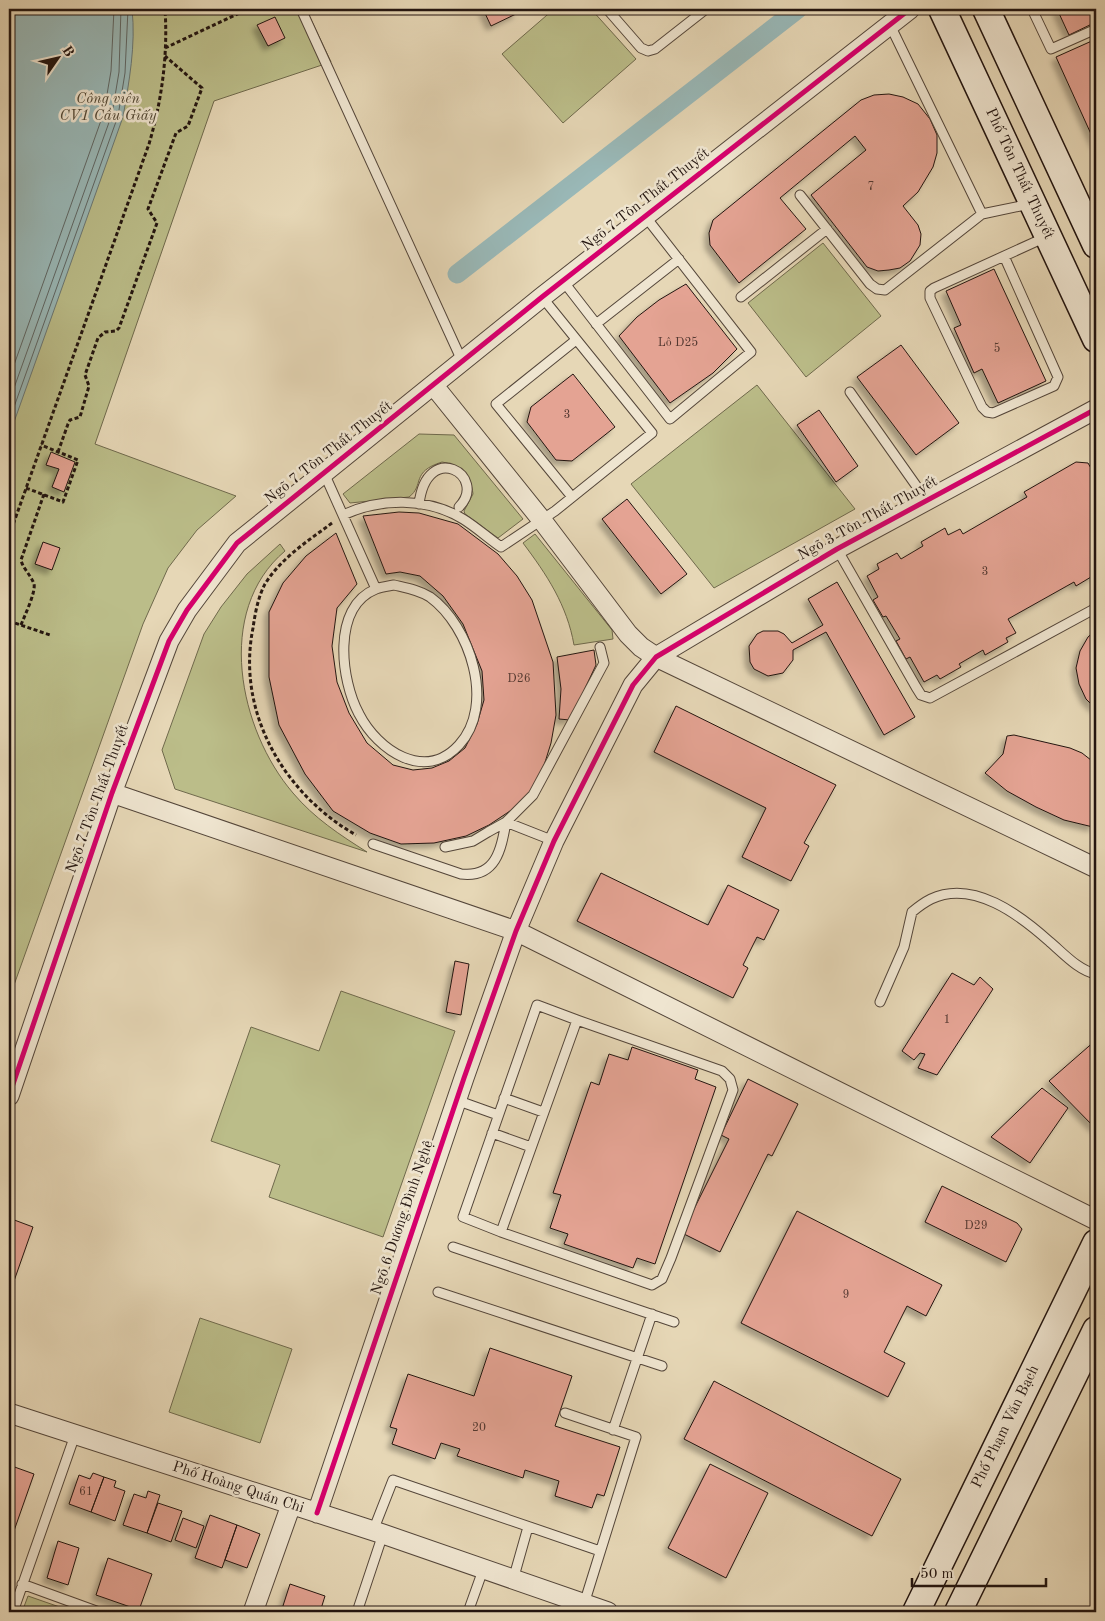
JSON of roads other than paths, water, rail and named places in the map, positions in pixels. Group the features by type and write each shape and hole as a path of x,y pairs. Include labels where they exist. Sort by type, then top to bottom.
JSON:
{"main road":[{"name":"Phố Tôn Thất Thuyết","path":"942,9 1096,339"},
{"path":"986,9 1096,245"},
{"name":"Phố Phạm Văn Bạch","path":"916,1612 1096,1243"},
{"path":"958,1612 1096,1330"}],"street":[{"name":"Ngõ 7 Tôn Thất Thuyết","path":"9,1096 112,793 169,641 187,610 237,543 463,363 542,297 910,9"},
{"path":"434,386 535,523 640,647 656,658 1096,868"},
{"name":"Ngõ 3 Tôn Thất Thuyết","path":"554,841 633,685 656,658 837,549 1096,409"},
{"path":"112,793 516,932 1096,1220"},
{"name":"Ngõ 6 Dương Đình Nghệ","path":"317,1513 456,1100 516,932 554,841"},
{"name":"Phố Hoàng Quán Chi","path":"9,1413 378,1533 608,1612"},
{"path":"253,1612 291,1505"}],"lane":[{"path":"301,9 463,363"},
{"path":"607,9 642,48 648,51 655,49 706,9"},
{"path":"1032,9 1051,49 1096,29"},
{"path":"890,25 982,214"},
{"path":"800,194 870,284 877,289 885,290 982,214 1032,204"},
{"path":"563,281 670,419 751,352 645,216"},
{"path":"741,297 827,229"},
{"path":"1004,256 1058,377 1054,386 993,413 987,412 982,407 930,298 930,291 934,288 1004,256 1048,236"},
{"path":"596,324 679,259"},
{"path":"343,516 372,505 419,504 446,510 464,519 500,547 572,497 652,434 542,297"},
{"path":"572,497 496,404 576,340"},
{"path":"850,392 927,501"},
{"path":"419,504 422,488 427,476 436,470 446,467 460,472 466,482 467,496 459,507"},
{"path":"324,473 376,589"},
{"path":"837,549 921,695 930,698 1096,608"},
{"path":"394,585 413,588 428,596 442,608 456,625 468,652 477,690 473,722 459,746 437,761 407,760 390,751 373,735 359,715 349,690 344,664 344,641 349,616 362,598 376,589 394,585"},
{"path":"445,847 473,841 506,822 533,795 604,663 600,648"},
{"path":"506,822 554,841"},
{"path":"373,844 470,875 481,873 492,865 506,822"},
{"path":"880,1002 904,947 912,912 931,898 948,894 969,894 1007,908 1048,939 1077,966 1096,974"},
{"path":"537,1005 577,1020 722,1071 730,1079 733,1090 667,1268 662,1279 652,1285 500,1232 463,1217 537,1005"},
{"path":"500,1232 577,1020"},
{"path":"504,1098 543,1112"},
{"path":"456,1100 498,1115"},
{"path":"492,1133 531,1147"},
{"path":"453,1247 674,1322"},
{"path":"438,1292 662,1366"},
{"path":"613,1430 652,1314"},
{"path":"565,1413 636,1437 584,1604"},
{"path":"13,1612 75,1435"},
{"path":"357,1612 393,1480 600,1551"},
{"path":"513,1580 528,1527"},
{"path":"468,1612 483,1570"},
{"path":"22,1584 99,1612"}],"water":[{"path":"9,9 132,9 133,36 128,90 123,117 9,436"}],"waterway":[{"path":"457,274 798,9"}],"park label":[{"name":"Công viên CV1 Cầu Giấy","path":"108,108"}]}
